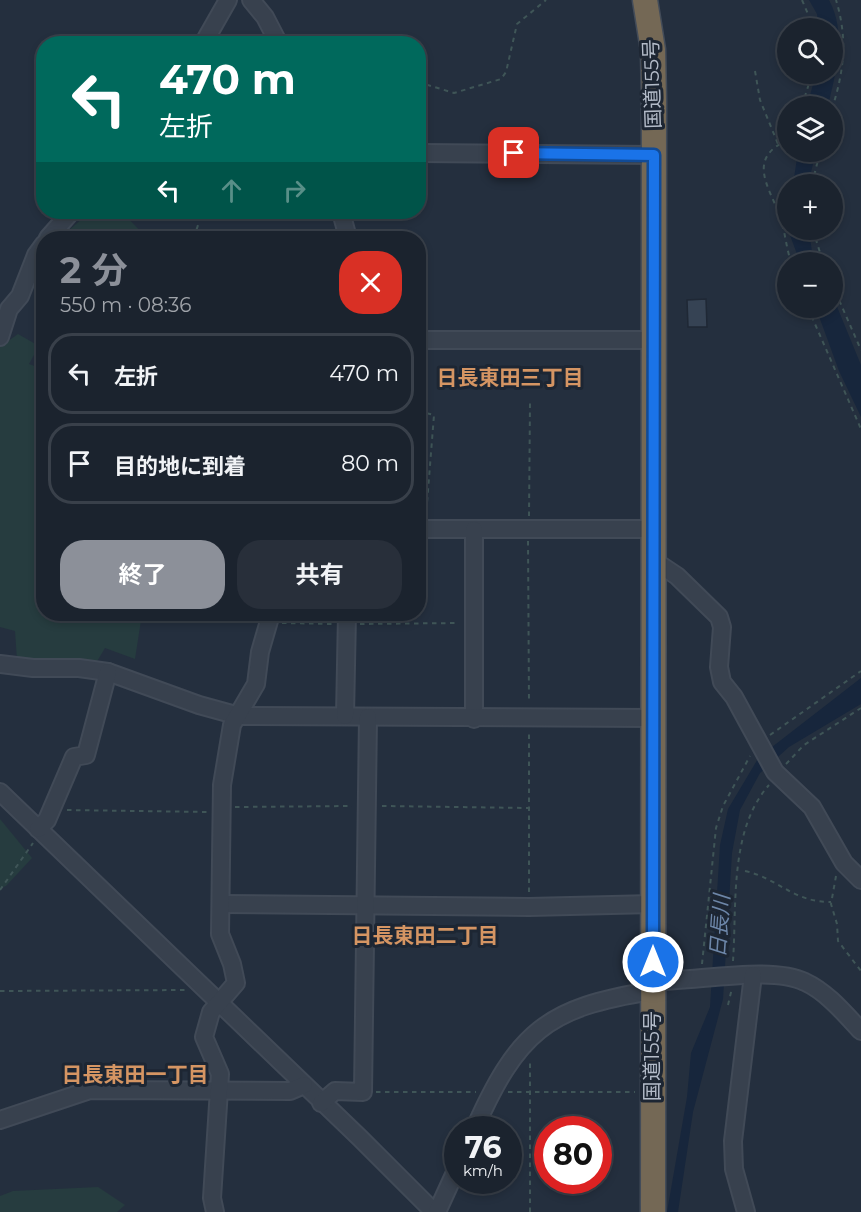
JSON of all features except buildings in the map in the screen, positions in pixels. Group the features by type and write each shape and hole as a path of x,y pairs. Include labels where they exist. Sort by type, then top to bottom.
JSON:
{"highway":[{"name":"国道155号","path":"645,0 653,50 654,155 653,1212"}],"street":[{"path":"208,36 228,0"},
{"path":"251,0 265,17 275,36"},
{"path":"426,153 654,155"},
{"path":"54,231 64,219"},
{"path":"0,337 9,309 21,296 36,255"},
{"path":"426,340 654,340"},
{"path":"426,529 653,529"},
{"path":"474,530 474,719"},
{"path":"653,560 677,576 719,617 722,627 720,667 722,682 734,697 776,773 812,807 844,863 861,880"},
{"path":"215,1212 212,1198 221,1091 220,1074 204,1037 212,1012 236,983 232,964 220,934 222,785 232,725 256,684 260,652 269,621"},
{"path":"345,716 347,621"},
{"path":"0,664 33,668 79,668 108,672 199,705 239,716 474,719 654,718"},
{"path":"40,831 74,757 86,755 108,672"},
{"path":"321,1103 335,1090 363,1092 368,717"},
{"path":"0,792 436,1212 445,1194"},
{"path":"221,904 543,907 653,904"},
{"path":"746,1212 734,1169 733,1141 753,975"},
{"path":"480,1116 490,1092 509,1061 525,1042 570,1010 653,986 702,978 780,975 807,982 823,993 861,1030"},
{"path":"0,1120 90,1090 290,1091 304,1085"}],"path":[{"path":"426,84 454,93 501,79 506,72 517,24 546,0"},
{"path":"802,0 810,18"},
{"path":"836,0 845,49 836,96"},
{"path":"755,71 760,100 777,142"},
{"path":"777,145 768,153 764,181 780,217 789,252"},
{"path":"843,309 861,350"},
{"path":"812,318 861,429"},
{"path":"529,528 530,403"},
{"path":"426,413 434,415 426,491"},
{"path":"410,621 474,623"},
{"path":"702,978 716,828 735,783 761,744 861,671"},
{"path":"728,1005 741,851 755,805 776,773 804,745 861,708"},
{"path":"51,811 220,812"},
{"path":"0,890 40,831"},
{"path":"844,863 835,877 831,902 840,945 861,971"},
{"path":"745,871 771,880 794,896 813,902 831,902"},
{"path":"0,991 184,991 196,980"},
{"path":"525,1042 530,1048 530,1212"}],"green space":[{"path":"82,219 129,219 140,231 68,231"},
{"path":"18,334 36,344 36,351 29,364 36,366 36,621 141,621 135,659 105,648 96,663 17,660 15,631 0,627 0,347"},
{"path":"0,819 32,858 6,886 0,888"},
{"path":"98,1187 125,1205 117,1212 0,1212 0,1196 13,1191"}],"water":[{"path":"809,0 829,0 836,18 818,18"},
{"path":"813,84 833,84 830,96 810,96"},
{"path":"796,162 814,162 810,174 795,174"},
{"path":"792,240 810,240 812,252 796,252"},
{"path":"820,318 842,318 861,365 861,417 839,371"},
{"name":"日長川","path":"861,678 861,704 789,747 760,773 740,810 732,853 723,999 693,1112 678,1212 667,1212 687,1097 691,1053 710,1007 720,845 728,809 759,757"}],"district":[{"name":"日長東田三丁目","path":"510,378"},
{"name":"日長東田二丁目","path":"425,936"},
{"name":"日長東田一丁目","path":"135,1075"}],"route":[{"path":"514,153 654,155 653,962"}]}
